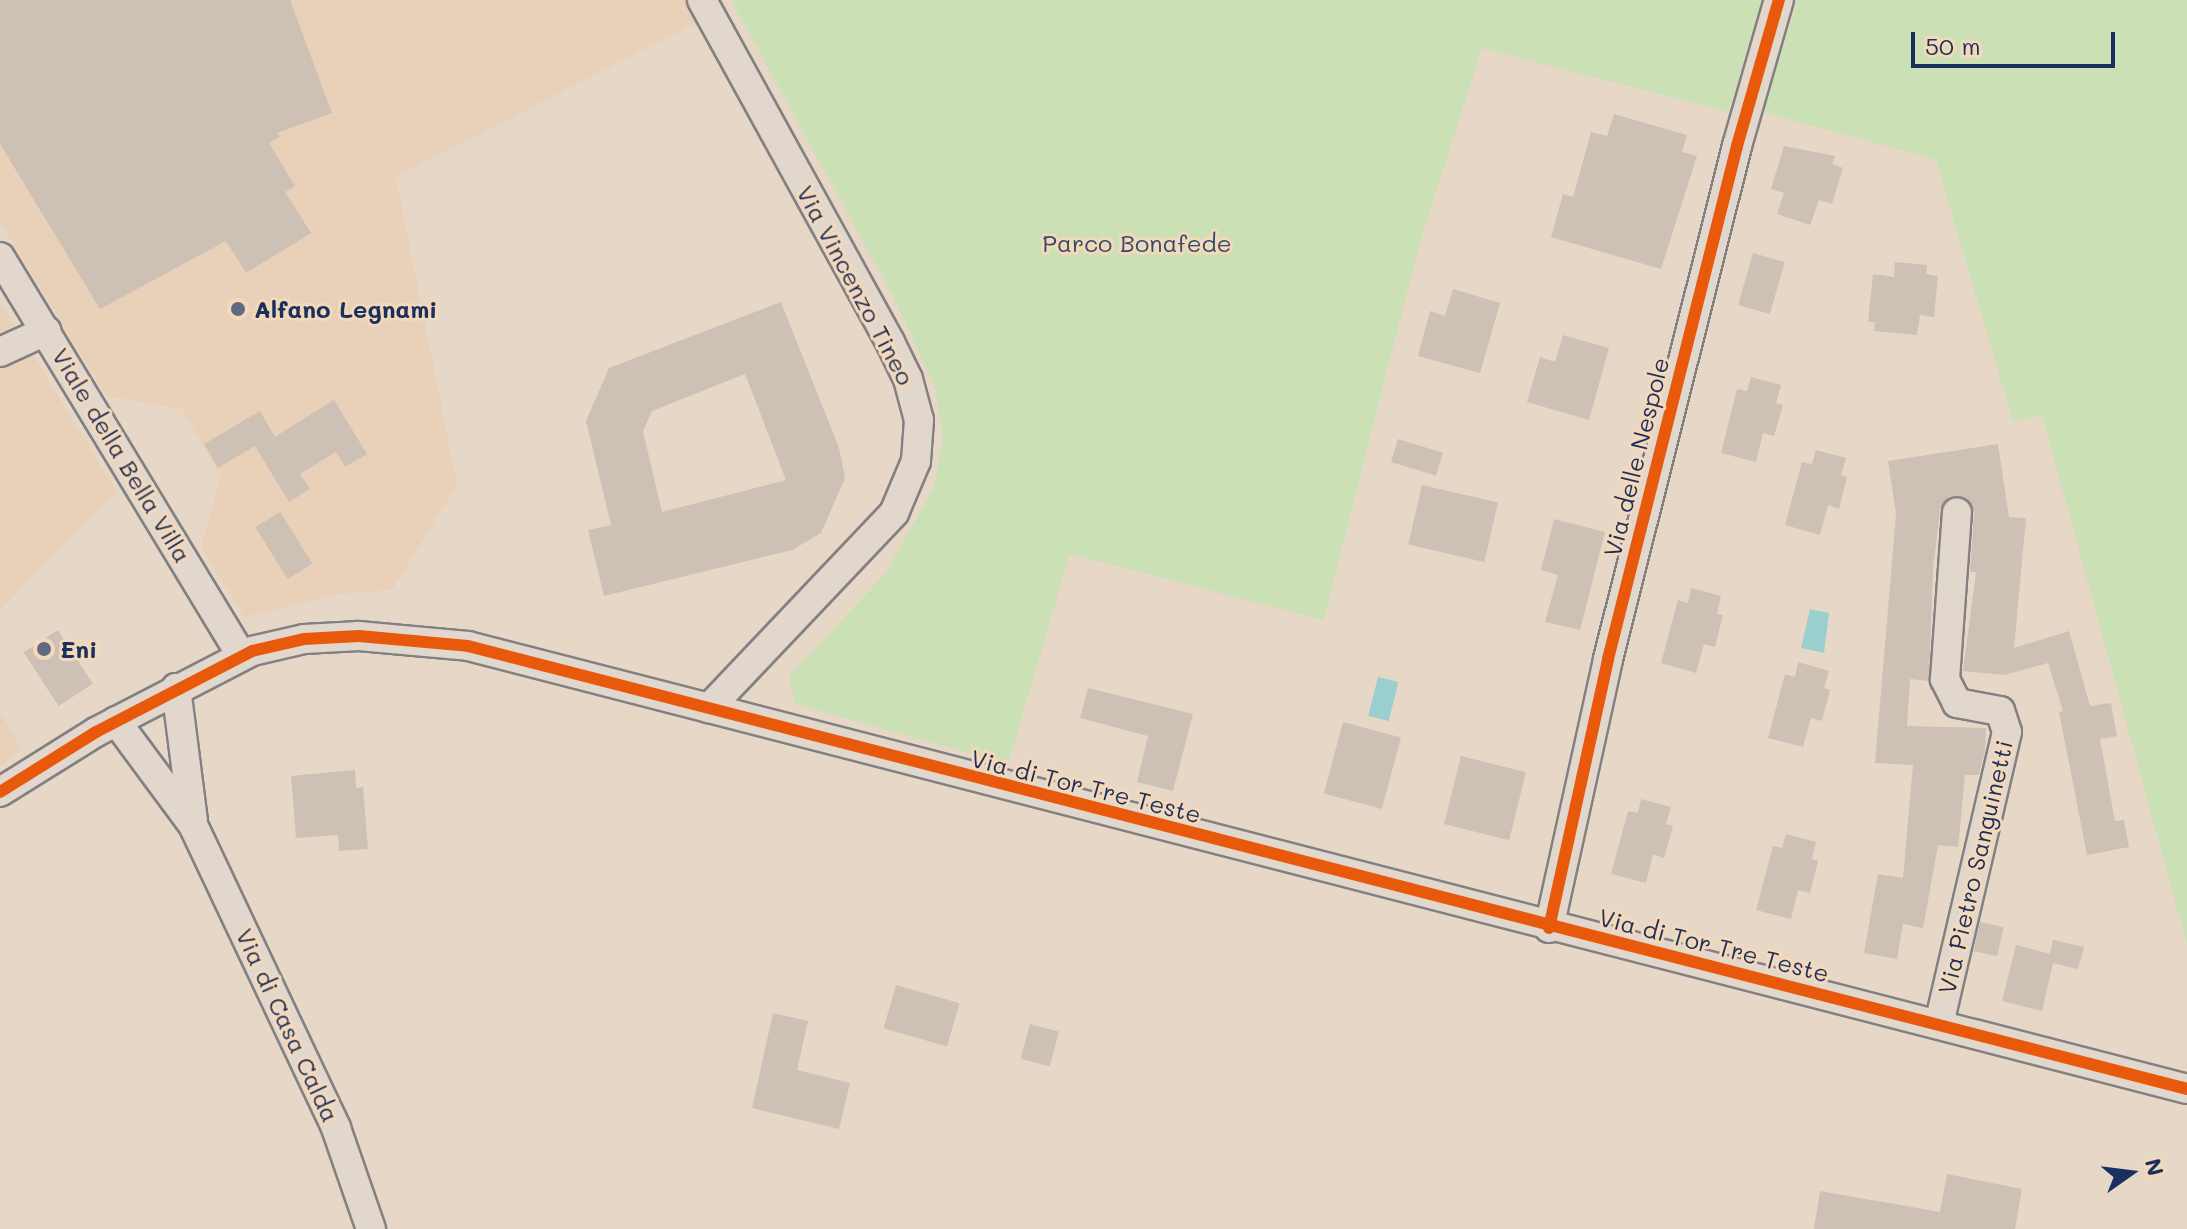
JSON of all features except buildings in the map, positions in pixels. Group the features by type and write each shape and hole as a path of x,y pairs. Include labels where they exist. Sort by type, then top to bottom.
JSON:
{"street":[{"name":"Via Vincenzo Tineo","path":"702,0 896,354 919,420 916,461 894,513 709,708"},
{"name":"Via delle Nespole","path":"1549,928 1622,603 1779,0"},
{"name":"Viale della Bella Villa","path":"0,257 241,655"},
{"path":"0,352 46,331"},
{"name":"Via Pietro Sanguinetti","path":"1939,1024 2007,732 2000,711 1957,703 1945,679 1957,512"},
{"name":"Via di Tor Tre Teste","path":"0,792 116,721 241,655 319,638 437,642 516,656 1549,928 2187,1089"},
{"name":"Via di Casa Calda","path":"176,688 193,825"},
{"name":"Via di Casa Calda","path":"116,721 193,825 314,1077 347,1154 371,1229"}],"shaded area":[{"name":"Alfano Legnami","path":"0,0 702,0 710,16 396,177 457,485 392,590 337,594 244,617 201,547 220,476 182,409 106,396 0,222"},
{"path":"0,301 117,492 0,610"},
{"path":"0,713 22,749 0,766"}],"green space":[{"name":"Parco Bonafede","path":"731,0 1762,0 1728,112 1482,48 1418,249 1324,620 1070,554 1008,764 795,704 789,676 885,574 934,487 943,438 935,388 893,296"},
{"path":"1798,0 2187,0 2187,945 2042,415 2013,422 1936,160 1763,112"}],"water":[{"path":"1810,609 1829,613 1824,653 1801,648"},
{"path":"1378,677 1398,682 1389,721 1368,716"}],"cycle path":[{"path":"1549,928 1608,659 1737,146 1779,0"},
{"path":"0,792 96,732 252,651 304,639 359,636 468,646 2187,1089"}],"place":[{"name":"Alfano Legnami","path":"238,309"},
{"name":"Eni","path":"44,649"}]}
